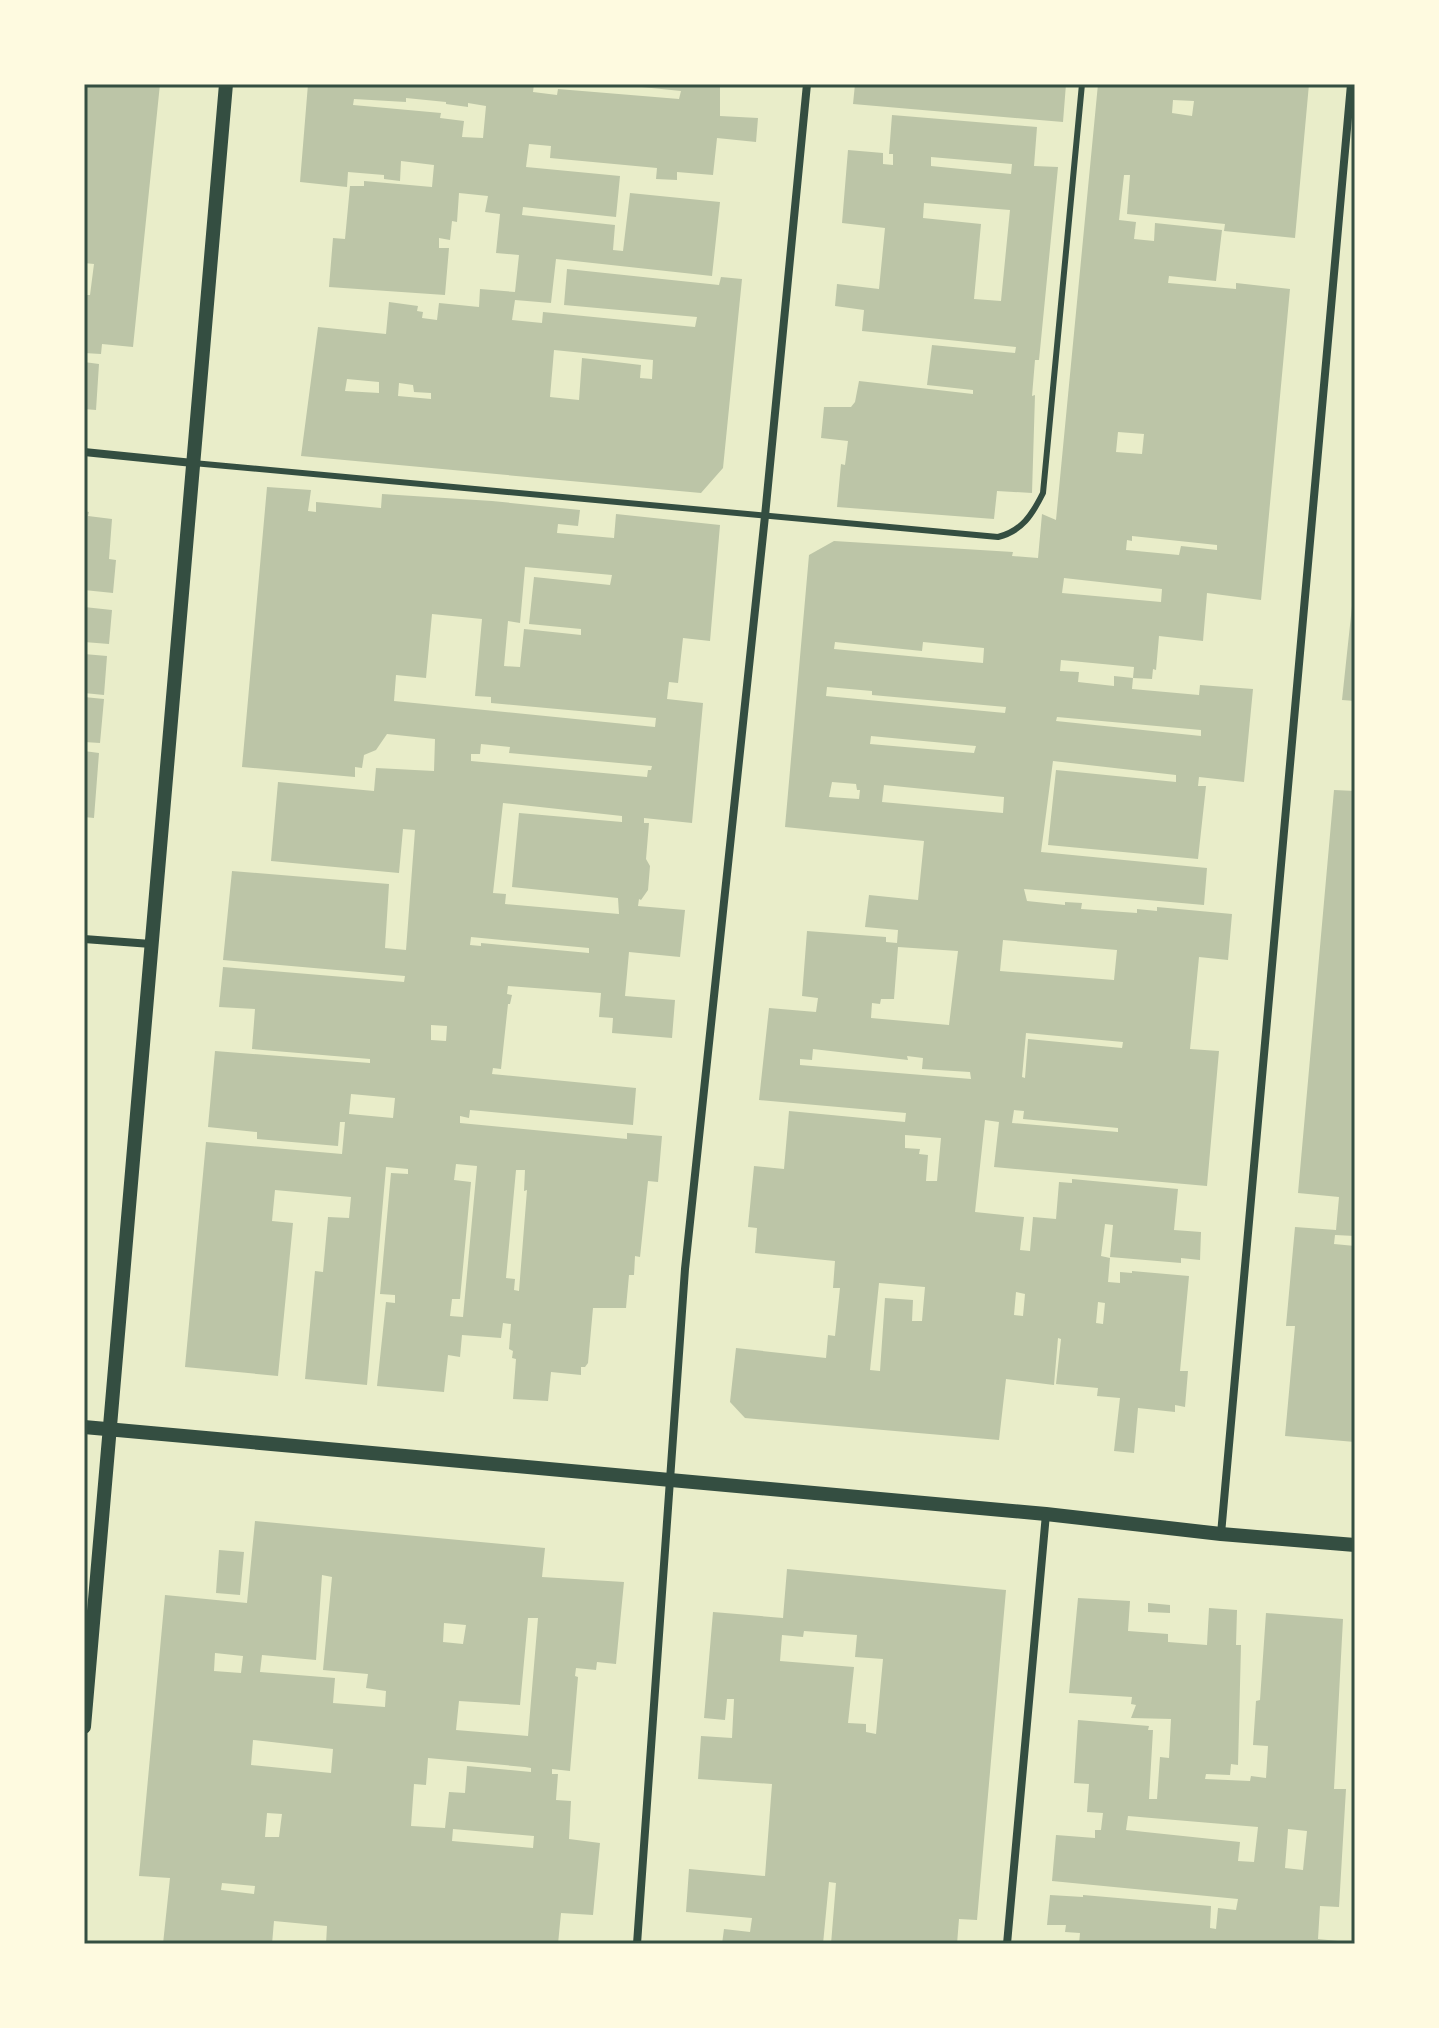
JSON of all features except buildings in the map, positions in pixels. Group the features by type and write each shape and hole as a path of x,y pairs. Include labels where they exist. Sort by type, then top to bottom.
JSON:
{"street":[{"path":"84,1727 226,84"},
{"path":"637,1944 685,1269 765,516 807,84"},
{"path":"1221,1534 1351,84"},
{"path":"84,452 193,463"},
{"path":"84,939 151,944"},
{"path":"84,1427 1355,1545"},
{"path":"1007,1944 1046,1514"}],"lane":[{"path":"193,463 998,537 1014,533 1043,493 1082,84"}]}
